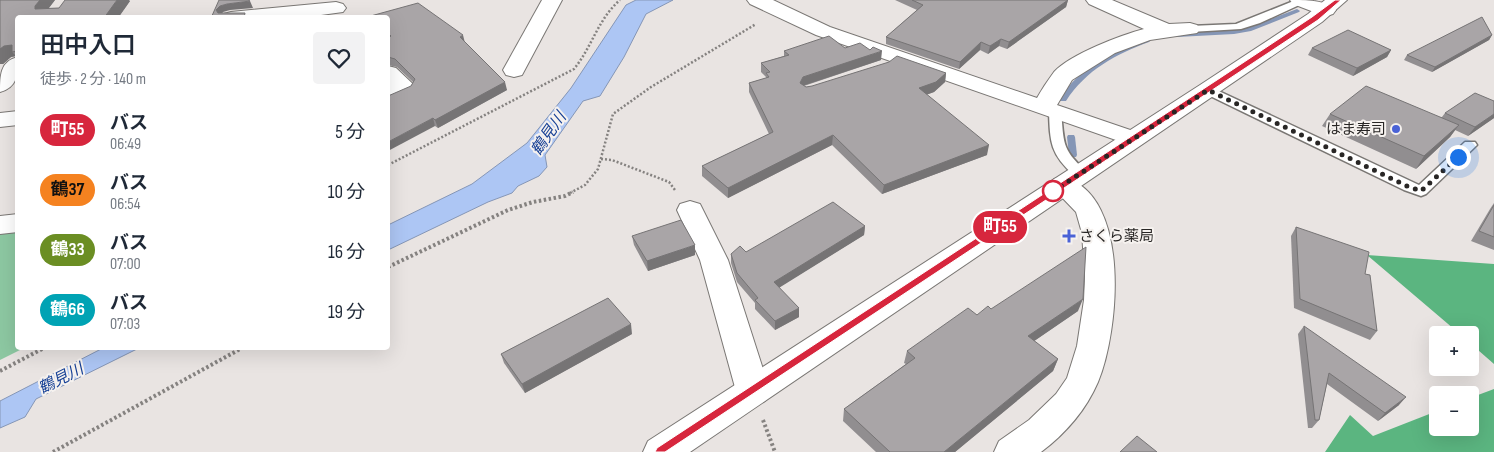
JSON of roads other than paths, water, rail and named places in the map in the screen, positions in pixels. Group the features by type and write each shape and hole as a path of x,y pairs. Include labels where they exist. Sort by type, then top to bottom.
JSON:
{"street":[{"path":"514,70 552,0"},
{"path":"767,11 806,0"},
{"path":"1096,0 1164,30"},
{"path":"661,452 1208,90 1316,3"},
{"path":"262,15 336,8"},
{"path":"767,11 823,31 890,61 1050,109 1134,138"},
{"path":"1050,109 1063,75 1071,70 1123,41 1164,30 1190,29"},
{"path":"0,85 15,67"},
{"path":"390,75 405,88 390,95"},
{"path":"0,120 15,118"},
{"path":"1012,452 1057,417 1081,383 1093,348 1101,262 1091,216 1071,179"},
{"path":"690,210 714,260 753,391"},
{"path":"0,225 15,223"}],"lane":[{"path":"1190,29 1237,27 1316,3"},
{"path":"1208,90 1409,187 1421,191 1470,145"},
{"path":"1050,109 1058,147 1071,179"}],"water":[{"name":"鶴見川","path":"636,0 673,0 646,14 624,57 600,96 583,101 545,155 547,167 539,176 518,186 512,193 488,202 390,249 390,224 472,184 527,143 571,88 626,5"},
{"name":"鶴見川","path":"99,350 135,350 36,399 25,417 0,428 0,401"}],"waterway":[{"path":"1177,35 1234,32 1251,29 1297,11"},
{"path":"1063,99 1079,79 1099,63 1123,50 1147,41"},
{"path":"1071,137 1073,155"}],"place":[{"name":"はま寿司","path":"1396,129"},
{"name":"さくら薬局","path":"1069,236"}]}
